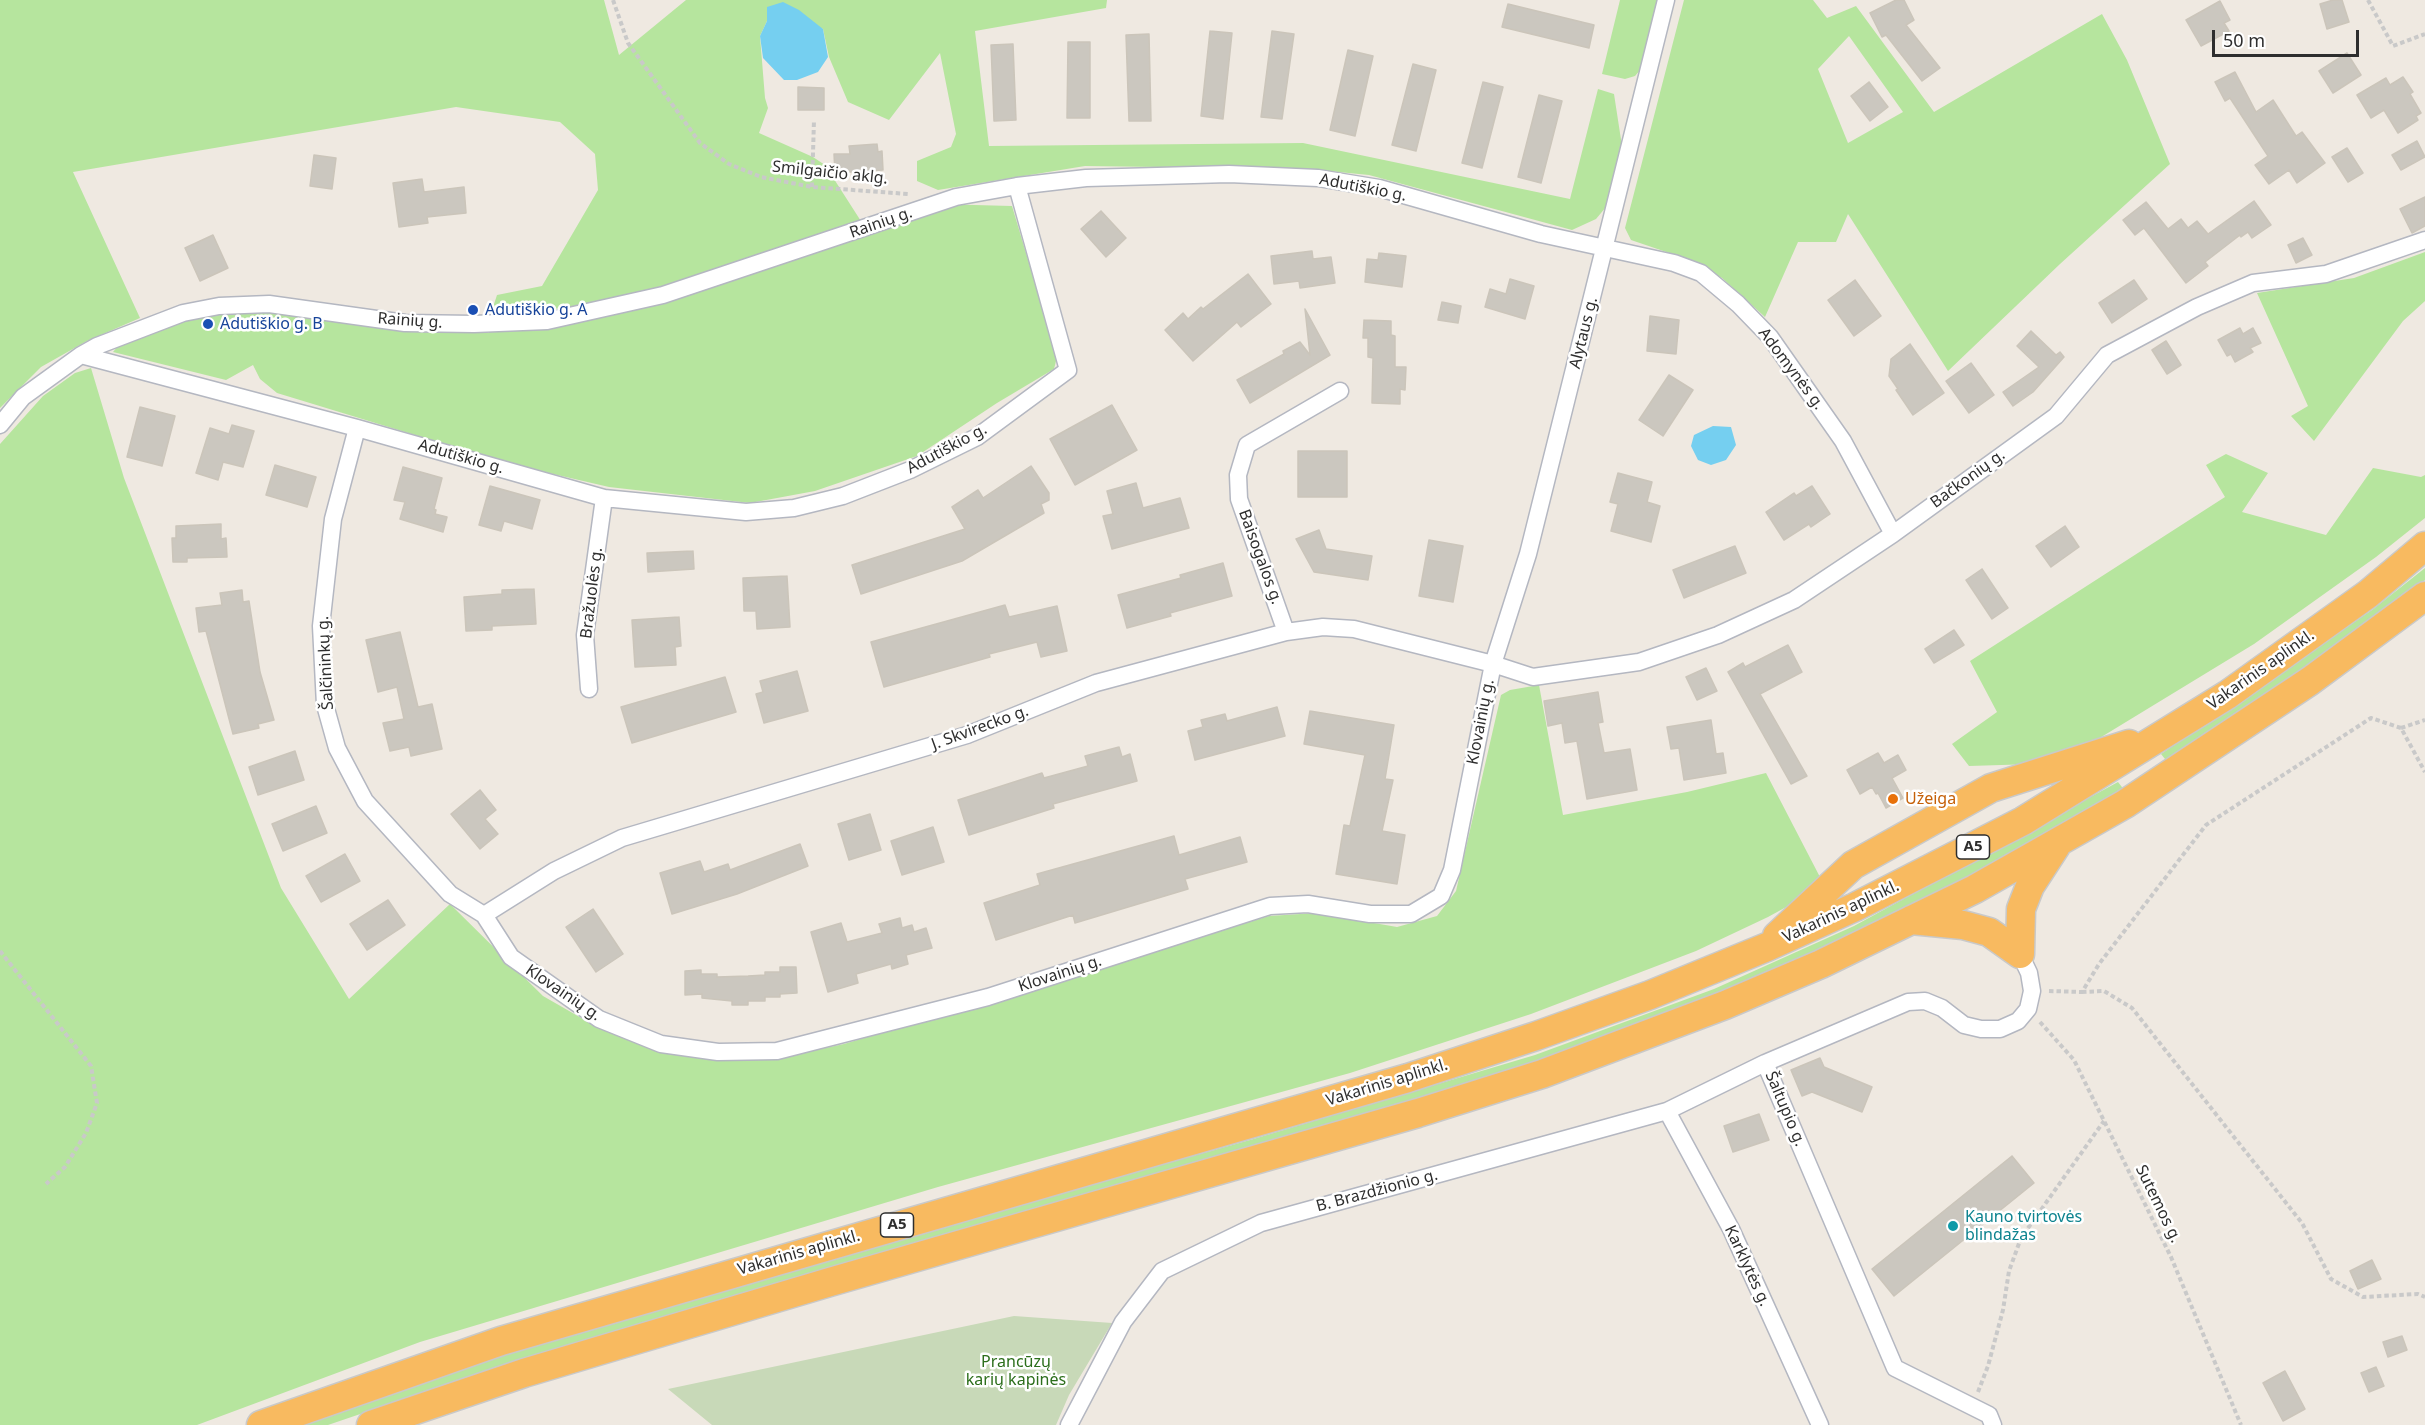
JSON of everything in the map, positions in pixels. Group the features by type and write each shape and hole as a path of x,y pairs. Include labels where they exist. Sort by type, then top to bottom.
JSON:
{"highway":[{"name":"Vakarinis aplinkl.","path":"261,1425 501,1341 1408,1078 1650,995 1767,947 1855,907 2023,821 2227,694 2359,600 2425,546"},
{"name":"A5","path":"371,1425 524,1373 830,1282 1418,1113 1542,1074 1725,1005 1821,964 1976,889 2125,804 2275,705 2376,634 2425,596"},
{"path":"1767,947 1802,911 1853,865 1991,789 2171,730"},
{"path":"2020,954 2021,909 2030,886 2058,842"},
{"path":"1911,920 1964,925 1989,932 2020,954"}],"street":[{"name":"Alytaus g.","path":"1493,664 1528,554 1666,0"},
{"name":"Adutiškio g.","path":"81,355 357,428 604,498 746,512 794,508 843,496 910,470 977,437 1068,370 1017,186 1086,178 1181,175 1229,174 1318,178 1379,188 1540,234 1605,247"},
{"name":"Rainių g.","path":"0,425 23,397 81,355 97,346 183,313 219,306 269,303 405,323 474,324 547,321 663,295 956,197 1017,186"},
{"name":"Bačkonių g.","path":"1493,664 1533,677 1639,662 1718,635 1794,600 1893,534 2056,416 2107,355 2197,307 2253,283 2326,274 2425,240"},
{"name":"Adomynės g.","path":"1605,247 1674,263 1701,273 1738,304 1770,337 1843,441 1893,534"},
{"name":"Baisogalos g.","path":"1286,632 1239,499 1238,475 1247,445 1340,391"},
{"name":"Šalčininkų g.","path":"357,428 333,519 321,626 325,705 338,748 365,801 450,894 484,915"},
{"name":"Bražuolės g.","path":"589,688 585,635 604,498"},
{"name":"J. Skvirecko g.","path":"484,915 555,871 622,838 967,735 1096,683 1286,632 1323,627 1354,630 1493,664"},
{"name":"Klovainių g.","path":"484,915 511,957 599,1020 661,1044 718,1052 777,1052 988,997 1270,906 1308,904 1370,914 1412,914 1441,896 1452,870 1493,664"},
{"path":"2020,954 2029,973 2032,991 2028,1009"},
{"name":"Šaltupio g.","path":"1994,1425 1989,1415 1895,1368 1765,1063 1908,1002 1925,1001 1942,1008 1964,1025 1981,1029 2000,1029 2018,1021 2028,1009"},
{"name":"B. Brazdžionio g.","path":"1069,1425 1123,1322 1162,1271 1261,1223 1667,1111 1765,1063"},
{"name":"Karklytės g.","path":"1667,1111 1731,1229 1820,1425"}],"path":[{"name":"Smilgaičio aklg.","path":"614,0 628,43 700,143 729,165 761,177 812,187 912,194"},
{"path":"2368,0 2393,46 2425,34"},
{"path":"812,187 814,120"},
{"path":"2082,992 2099,964 2206,825 2371,718 2401,728 2425,720"},
{"path":"2401,728 2425,772"},
{"path":"0,951 91,1066 97,1103 86,1133 65,1167 46,1184"},
{"path":"2032,991 2104,991 2132,1008 2302,1223 2331,1279 2363,1297 2418,1294 2425,1297"},
{"name":"Sutemos g.","path":"2028,1009 2074,1060 2171,1257 2241,1425"},
{"path":"1972,1406 1989,1366 2003,1310 2009,1271 2021,1238 2104,1121"}],"green space":[{"path":"0,0 604,0 619,55 686,0 1107,0 1106,8 975,31 989,146 1303,143 1570,199 1598,89 1614,94 1622,146 1606,207 1596,219 1572,230 1369,175 1308,169 1085,166 938,190 917,181 917,161 951,147 956,134 940,53 889,120 848,102 829,57 823,29 767,7 767,21 760,36 765,98 768,108 759,133 813,157 825,165 866,229 936,204 1012,206 1057,357 1054,369 997,403 917,456 815,491 750,503 609,487 510,464 277,393 260,379 253,365 226,380 113,352 118,346 181,322 210,315 268,311 408,332 489,333 490,316 497,295 542,286 598,190 595,154 560,122 456,107 73,172 140,318 87,341 41,367 0,408"},
{"path":"1620,0 1659,0 1641,69 1635,76 1625,79 1602,74"},
{"path":"1684,0 1813,0 1827,18 1856,6 1934,112 2102,14 2127,60 2170,164 2060,264 1948,371 1848,214 1836,242 1798,242 1765,317 1722,278 1684,258 1631,240 1625,228","holes":["1849,36 1903,112 1848,143 1818,69"]},
{"path":"2425,252 2425,301 2403,321 2314,441 2291,416 2308,406 2257,293 2354,278"},
{"path":"91,368 124,478 281,888 349,999 450,904 543,996 597,1027 773,1059 844,1044 1269,916 1316,913 1397,927 1437,916 1456,891 1501,695 1510,690 1539,685 1563,815 1687,792 1766,773 1821,879 1810,894 1696,951 1531,1014 1350,1073 938,1187 420,1342 197,1425 0,1425 0,444 43,396 75,373"},
{"path":"2226,454 2268,473 2242,512 2326,535 2373,468 2421,477 2425,475 2425,518 2376,557 2254,644 2080,750 2034,764 1969,766 1952,744 1997,712 1970,661 2225,497 2206,465"},
{"path":"2425,568 2425,580 2400,600 2169,764 2161,754 2372,610"},
{"path":"2118,782 2125,791 2015,852 1856,933 1715,997 1535,1066 466,1378 328,1425 304,1425 465,1366 867,1247 1250,1140 1535,1055 1714,989 1854,926"},
{"name":"Prancūzų karių kapinės","path":"1014,1316 1112,1323 1069,1395 1056,1425 712,1425 668,1389"}],"water":[{"path":"783,2 799,10 823,29 828,57 818,72 797,80 784,80 763,58 760,36 767,21 767,7"},
{"path":"1713,426 1731,427 1736,445 1726,460 1711,465 1698,460 1691,446 1694,435"}],"building":[{"path":"1896,0 1904,0 1914,20 1906,25 1940,68 1922,81 1886,35 1882,37 1870,13"},
{"path":"2342,0 2349,22 2327,29 2320,4"},
{"path":"2220,1 2230,20 2224,23 2229,31 2201,46 2186,20"},
{"path":"1508,4 1594,25 1589,48 1502,27"},
{"path":"1210,31 1232,33 1223,119 1201,116"},
{"path":"1272,31 1294,34 1282,119 1261,117"},
{"path":"1149,34 1151,121 1129,121 1126,35"},
{"path":"1068,42 1090,42 1090,118 1067,118"},
{"path":"1013,44 1016,120 994,121 991,45"},
{"path":"1348,50 1373,56 1355,136 1330,130"},
{"path":"2347,53 2361,75 2333,93 2319,71"},
{"path":"1413,64 1436,70 1416,151 1392,145"},
{"path":"2235,72 2256,112 2273,100 2296,136 2302,132 2325,163 2297,183 2289,170 2269,184 2255,165 2268,156 2230,98 2225,101 2215,82"},
{"path":"2403,77 2413,92 2410,94 2421,113 2416,116 2418,120 2398,133 2384,110 2371,118 2357,95 2386,78 2390,85"},
{"path":"1483,82 1503,87 1482,168 1462,163"},
{"path":"1869,82 1888,107 1870,121 1851,96"},
{"path":"798,87 824,88 824,110 798,110"},
{"path":"1539,95 1562,101 1541,183 1518,177"},
{"path":"2417,141 2425,157 2401,170 2392,155"},
{"path":"877,144 878,152 882,151 883,170 835,173 834,154 850,154 849,146"},
{"path":"2347,148 2363,173 2348,182 2332,157"},
{"path":"314,155 336,158 332,189 310,186"},
{"path":"422,179 424,192 464,187 466,213 427,217 428,223 399,227 393,183"},
{"path":"2425,197 2425,226 2412,233 2400,209"},
{"path":"2254,201 2271,225 2252,238 2248,232 2241,237 2240,235 2205,262 2208,266 2186,283 2144,228 2135,235 2123,220 2146,202 2168,229 2181,219 2188,228 2197,221 2208,234"},
{"path":"1101,211 1126,238 1106,257 1081,229"},
{"path":"213,235 228,268 200,281 185,248"},
{"path":"2303,238 2312,255 2296,263 2288,245"},
{"path":"1312,251 1313,259 1331,257 1335,283 1300,288 1299,281 1274,284 1271,256"},
{"path":"1379,253 1406,256 1402,287 1365,282 1367,259 1378,260"},
{"path":"1248,274 1271,304 1241,327 1237,322 1193,361 1165,330 1183,313 1188,319 1201,307 1203,309"},
{"path":"1510,279 1534,286 1525,319 1485,307 1490,289 1506,294"},
{"path":"1855,280 1881,316 1854,336 1828,300"},
{"path":"2134,280 2147,299 2112,323 2099,303"},
{"path":"1442,302 1461,306 1458,323 1438,320"},
{"path":"1305,309 1330,355 1250,403 1237,380 1284,354 1283,351 1300,342 1310,355"},
{"path":"1650,316 1679,320 1676,354 1647,351"},
{"path":"1364,320 1391,321 1391,335 1395,336 1395,367 1406,367 1405,390 1400,389 1400,404 1372,403 1373,358 1368,357 1368,338 1363,338"},
{"path":"2240,328 2243,334 2253,328 2261,343 2250,348 2253,352 2235,362 2231,354 2227,356 2218,340"},
{"path":"2031,331 2056,355 2060,352 2064,357 2033,392 2013,406 2003,392 2039,367 2017,346"},
{"path":"2166,341 2181,365 2167,374 2152,350"},
{"path":"1910,344 1944,393 1913,415 1889,376 1891,359"},
{"path":"1971,363 1994,395 1969,413 1946,381"},
{"path":"1669,375 1693,390 1663,436 1639,420"},
{"path":"1112,405 1137,450 1075,485 1050,439"},
{"path":"140,407 175,416 162,466 127,457"},
{"path":"232,425 254,431 243,467 223,462 218,480 196,473 210,428 229,434"},
{"path":"1298,451 1347,451 1347,497 1298,497"},
{"path":"275,465 316,477 307,507 266,495"},
{"path":"1031,466 1049,493 1049,500 1041,504 1044,513 962,561 861,594 852,565 965,529 952,507 978,490 983,498"},
{"path":"403,467 442,478 434,509 435,514 447,517 443,532 400,519 405,502 394,500"},
{"path":"1618,473 1652,482 1647,502 1660,506 1651,542 1611,531 1618,504 1610,502"},
{"path":"1136,483 1143,508 1180,498 1189,528 1112,549 1103,516 1113,514 1107,491"},
{"path":"490,486 540,500 532,529 504,521 501,531 479,525"},
{"path":"1812,486 1830,514 1811,527 1809,524 1784,540 1766,512 1794,493 1796,496"},
{"path":"221,524 221,539 226,538 227,557 187,558 187,562 173,562 172,538 176,538 176,526"},
{"path":"2065,526 2079,547 2051,567 2036,546"},
{"path":"1319,530 1326,549 1372,556 1368,580 1314,572 1296,539"},
{"path":"1429,540 1463,546 1453,602 1419,596"},
{"path":"1735,546 1746,573 1684,598 1673,570"},
{"path":"693,551 694,569 648,572 647,553"},
{"path":"1223,563 1232,596 1170,613 1171,616 1127,628 1118,595 1181,578 1180,575"},
{"path":"1982,569 2008,608 1992,619 1966,580"},
{"path":"787,576 790,627 757,629 756,611 744,611 743,578"},
{"path":"534,589 536,624 492,626 492,630 466,631 464,597 502,594 502,590"},
{"path":"242,590 243,602 249,601 260,672 274,720 258,724 259,728 233,734 206,631 199,632 196,608 222,605 220,593"},
{"path":"1005,605 1009,617 1057,606 1067,651 1041,657 1037,642 989,654 990,657 884,687 871,642"},
{"path":"679,617 681,646 675,647 676,665 635,667 632,620"},
{"path":"1954,630 1964,645 1934,663 1925,649"},
{"path":"400,632 418,707 432,704 442,749 411,756 409,747 390,751 383,723 404,719 397,687 378,692 366,640"},
{"path":"1788,645 1802,672 1760,694 1807,776 1791,784 1728,672 1743,663 1745,667"},
{"path":"1706,668 1717,691 1697,700 1686,677"},
{"path":"797,671 808,711 764,723 756,694 763,692 760,681"},
{"path":"725,677 736,712 632,743 621,707"},
{"path":"1598,692 1603,722 1598,723 1604,753 1630,749 1637,790 1587,799 1577,741 1565,743 1562,723 1548,726 1544,701"},
{"path":"1277,707 1285,736 1195,760 1188,731 1203,727 1201,720 1225,714 1227,721"},
{"path":"1310,711 1394,725 1385,779 1393,780 1382,831 1405,835 1397,884 1336,874 1344,825 1350,826 1365,755 1304,744"},
{"path":"1711,720 1716,754 1723,753 1726,773 1684,780 1679,748 1671,749 1667,727"},
{"path":"1119,747 1122,757 1130,754 1137,781 1053,804 1054,808 969,835 958,800 1042,773 1044,778 1088,766 1085,756"},
{"path":"295,751 304,780 258,795 249,767"},
{"path":"1878,753 1884,763 1898,755 1906,770 1892,778 1903,798 1886,808 1872,787 1860,794 1847,770"},
{"path":"480,790 496,810 485,819 498,834 480,849 451,814"},
{"path":"316,806 327,833 283,851 272,824"},
{"path":"870,814 881,850 849,860 838,824"},
{"path":"933,827 944,862 902,875 891,841"},
{"path":"1174,836 1179,855 1240,837 1247,862 1185,879 1188,889 1075,923 1073,915 996,940 984,903 1040,885 1037,874"},
{"path":"800,844 808,866 737,894 672,914 660,873 700,861 704,872 728,864 730,870"},
{"path":"345,854 360,881 321,902 306,876"},
{"path":"388,900 405,925 367,950 350,924"},
{"path":"593,909 623,954 596,972 566,927"},
{"path":"900,918 902,928 912,925 914,932 926,928 932,948 906,955 908,964 892,969 891,964 856,974 858,983 828,992 811,932 841,923 847,942 882,933 879,924"},
{"path":"780,967 796,967 797,993 780,994 780,997 765,997 765,1001 748,1001 748,1005 732,1005 732,1001 702,998 702,994 685,995 685,971 701,970 701,974 717,974 717,977 748,976 765,975 765,972 780,972"},
{"path":"1820,1058 1824,1067 1872,1087 1862,1112 1812,1092 1802,1096 1791,1070"},
{"path":"1759,1114 1769,1140 1733,1152 1724,1126"},
{"name":"Kauno tvirtovės blindažas","path":"2012,1156 2034,1183 1894,1296 1872,1269"},
{"path":"2372,1260 2381,1279 2358,1289 2350,1271"},
{"path":"2402,1336 2407,1350 2388,1357 2383,1342"},
{"path":"2376,1367 2384,1386 2369,1392 2361,1373"},
{"path":"2285,1371 2305,1409 2283,1421 2263,1383"}],"place":[{"name":"Adutiškio g. A","path":"473,310"},
{"name":"Adutiškio g. B","path":"208,324"},
{"name":"Užeiga","path":"1893,799"},
{"name":"Kauno tvirtovės blindažas","path":"1953,1226"}]}
